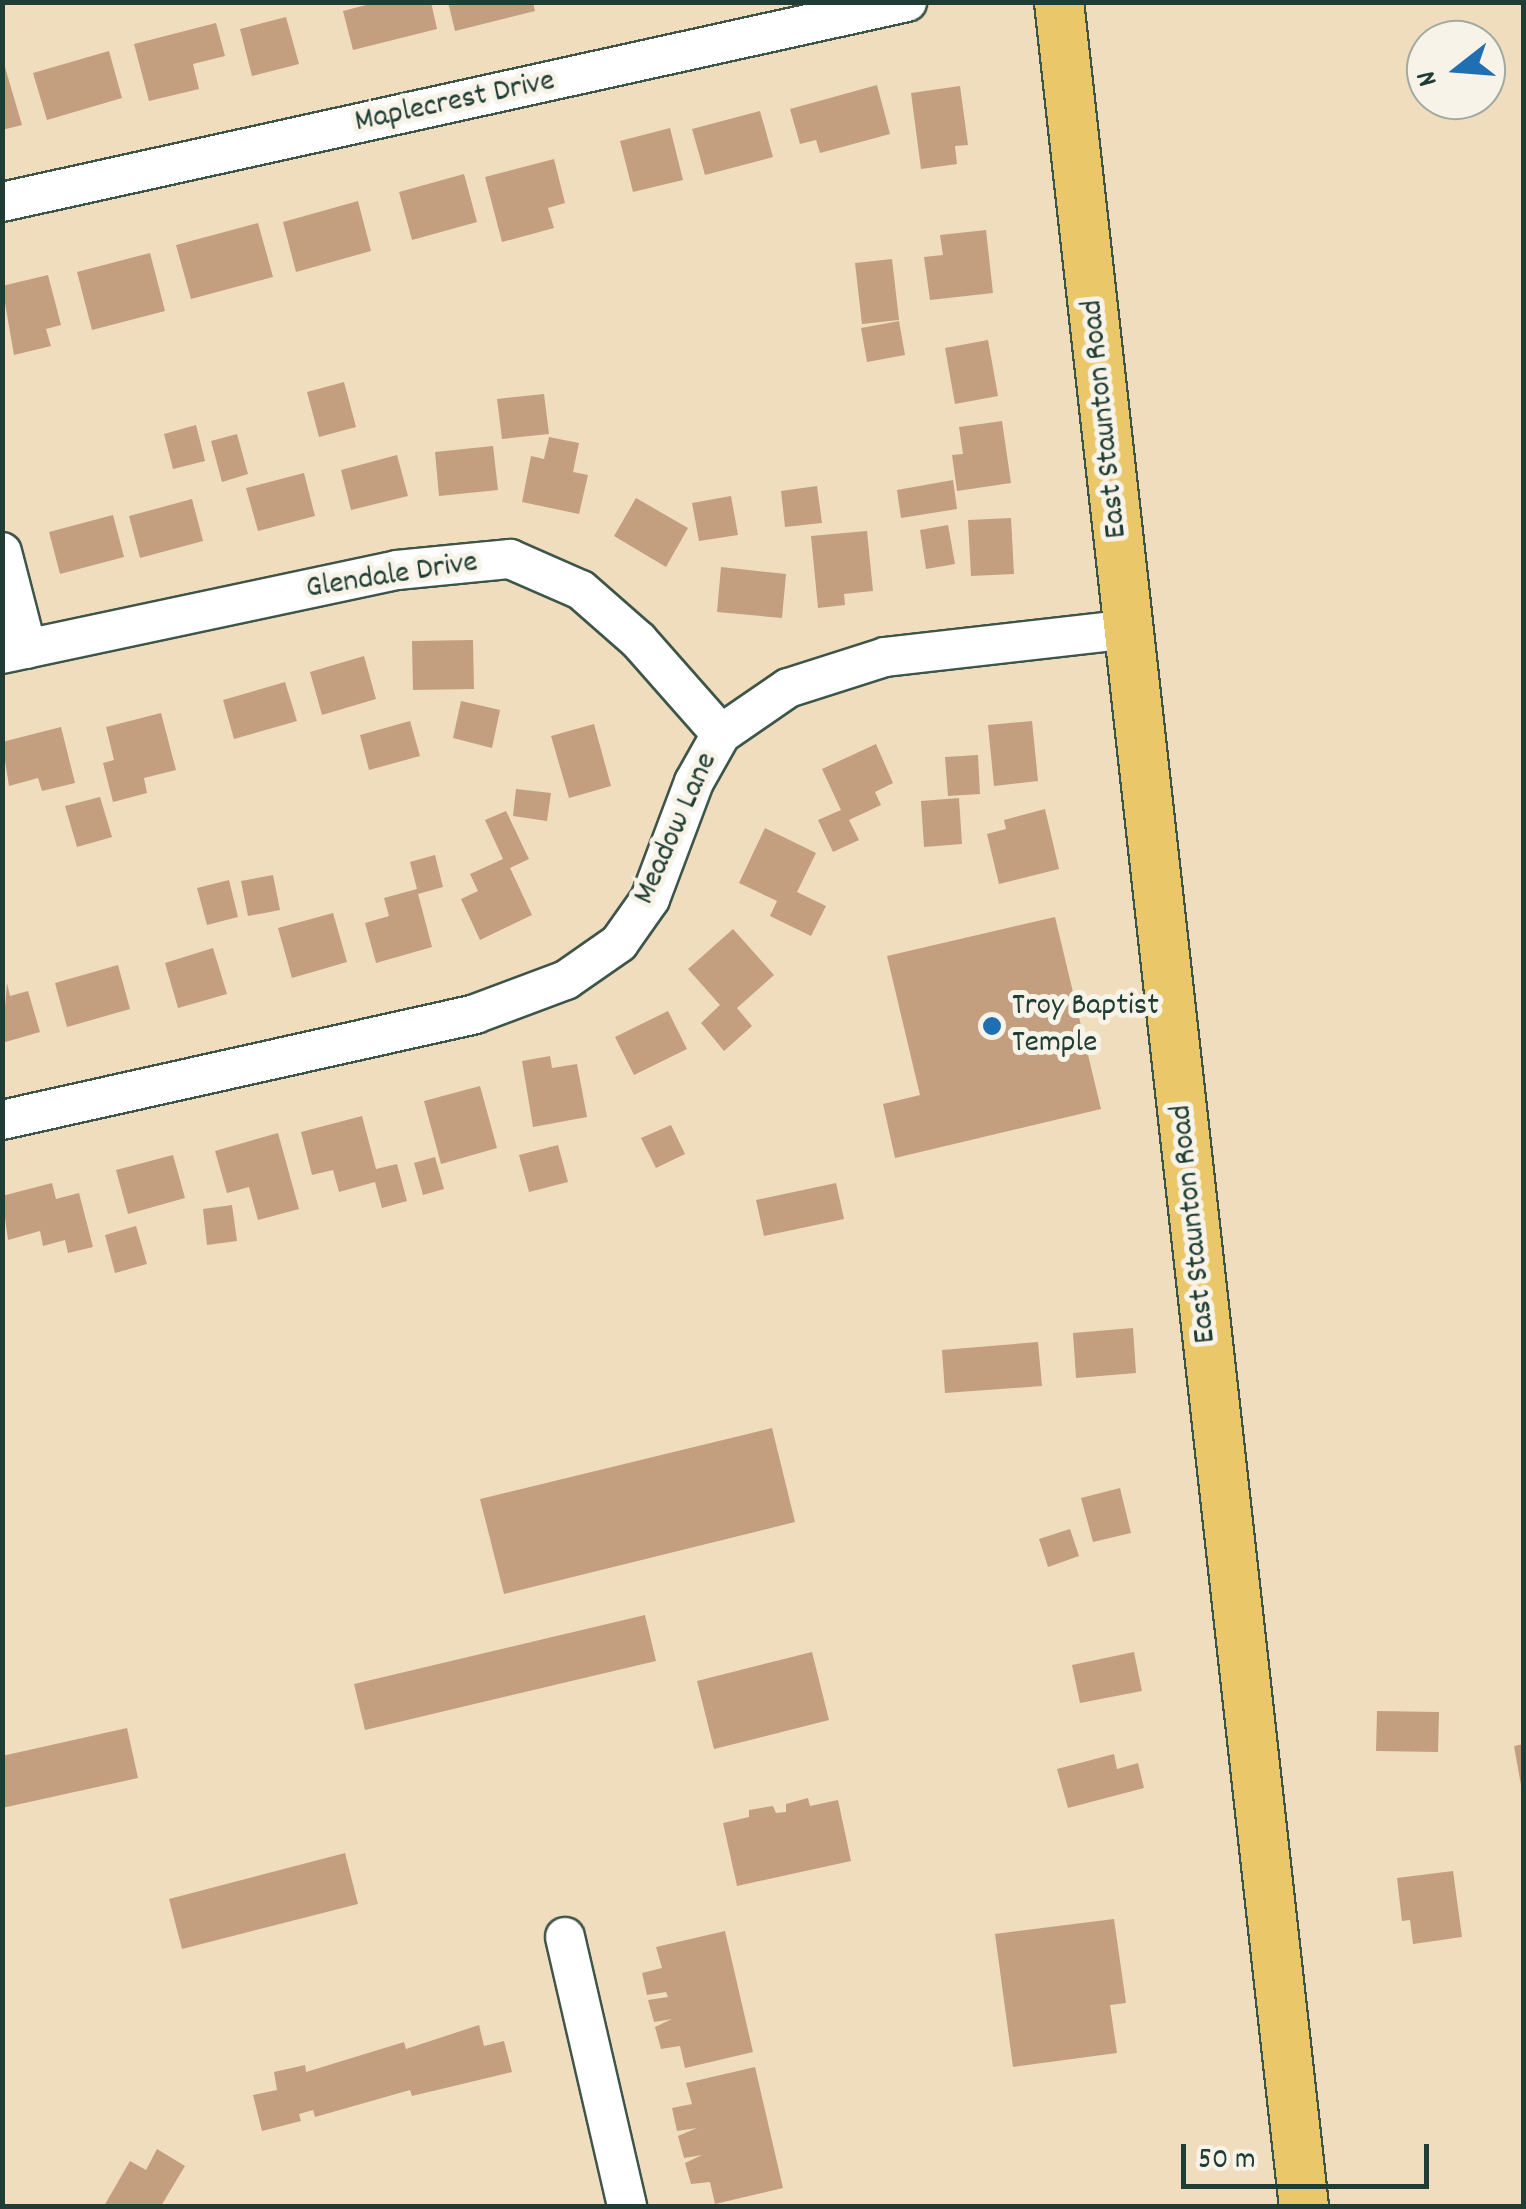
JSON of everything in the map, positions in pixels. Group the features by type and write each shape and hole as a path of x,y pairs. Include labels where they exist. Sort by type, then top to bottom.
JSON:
{"main road":[{"name":"East Staunton Road","path":"1059,2 1304,2206"}],"street":[{"name":"Maplecrest Drive","path":"2,202 774,18 907,2"},
{"path":"2,552 15,651"},
{"name":"Glendale Drive","path":"15,651 397,570 510,560 581,590 639,641 721,734"},
{"name":"Meadow Lane","path":"2,1120 475,1014 566,980 620,943 650,899 694,782 721,734 788,688 885,657 1130,629"},
{"path":"565,1937 627,2206"}],"building":[{"path":"378,2 431,2 437,29 353,50 343,11"},
{"path":"448,2 533,2 535,11 455,31"},
{"path":"286,17 299,64 252,76 240,29"},
{"path":"216,23 225,56 193,64 199,89 149,101 134,44"},
{"path":"109,51 122,98 47,120 33,73"},
{"path":"2,57 22,125 2,130"},
{"path":"877,85 890,134 820,153 816,140 800,144 790,109"},
{"path":"960,86 968,145 955,146 957,164 921,169 911,93"},
{"path":"760,111 773,157 705,175 692,129"},
{"path":"670,128 683,180 633,192 620,141"},
{"path":"554,159 565,203 548,208 554,228 502,242 485,177"},
{"path":"464,174 477,222 412,240 399,192"},
{"path":"358,201 371,251 296,272 283,222"},
{"path":"258,223 273,277 191,299 176,245"},
{"path":"986,230 993,293 930,300 924,257 943,255 940,235"},
{"path":"150,253 165,311 92,330 77,272"},
{"path":"892,259 899,320 862,324 855,263"},
{"path":"48,275 61,325 46,329 51,346 14,355 2,286"},
{"path":"899,321 905,355 867,362 861,328"},
{"path":"988,340 998,396 955,404 945,348"},
{"path":"344,382 356,427 319,437 307,392"},
{"path":"544,394 549,434 502,439 497,399"},
{"path":"1002,421 1011,483 957,491 952,455 963,454 959,427"},
{"path":"196,425 205,461 173,469 164,434"},
{"path":"237,434 248,474 222,482 211,441"},
{"path":"549,437 579,443 573,472 588,475 579,514 522,502 531,456 544,459"},
{"path":"493,446 498,490 439,496 435,452"},
{"path":"397,455 408,496 351,510 341,470"},
{"path":"304,473 315,516 258,531 246,488"},
{"path":"953,480 957,509 901,518 897,490"},
{"path":"817,486 822,523 785,527 781,491"},
{"path":"731,496 738,535 699,541 692,503"},
{"path":"636,498 688,528 666,567 614,536"},
{"path":"192,499 203,541 140,558 129,516"},
{"path":"113,515 124,557 60,574 49,532"},
{"path":"1011,518 1014,574 971,576 968,520"},
{"path":"948,525 955,564 926,569 920,530"},
{"path":"867,531 873,591 844,594 845,605 818,608 811,536"},
{"path":"721,567 786,574 782,618 717,612"},
{"path":"473,640 474,689 413,690 412,641"},
{"path":"364,656 376,699 322,715 310,672"},
{"path":"285,682 297,721 234,739 223,700"},
{"path":"461,701 500,710 492,748 453,738"},
{"path":"161,713 176,770 144,778 147,793 113,802 103,763 114,760 106,727"},
{"path":"410,721 420,756 369,770 360,735"},
{"path":"1032,721 1038,781 994,786 988,725"},
{"path":"594,724 611,786 569,798 551,736"},
{"path":"61,727 75,783 42,791 38,778 9,786 2,742"},
{"path":"876,744 893,783 875,792 881,805 849,820 859,840 833,852 818,820 841,810 822,769"},
{"path":"978,755 980,794 948,796 945,757"},
{"path":"516,789 551,793 547,821 513,816"},
{"path":"100,797 112,837 77,847 65,806"},
{"path":"959,798 962,844 924,847 921,801"},
{"path":"1045,809 1059,869 999,884 987,834 1006,829 1004,820"},
{"path":"506,811 529,859 510,868 532,915 480,940 461,899 478,891 470,874 503,859 485,820"},
{"path":"765,828 816,853 797,892 826,906 811,936 770,916 777,901 739,883"},
{"path":"435,855 443,887 418,894 432,947 376,963 365,923 389,916 384,898 417,889 410,862"},
{"path":"273,875 280,910 248,916 241,881"},
{"path":"229,880 238,917 207,925 197,888"},
{"path":"333,913 347,962 292,978 278,928"},
{"name":"Troy Baptist Temple","path":"1055,917 1101,1109 895,1158 883,1104 920,1095 887,956"},
{"path":"733,929 774,975 737,1008 752,1026 724,1051 701,1023 720,1005 688,969"},
{"path":"213,948 227,994 178,1008 165,963"},
{"path":"118,965 130,1009 67,1027 55,983"},
{"path":"7,983 10,996 28,991 40,1032 2,1043"},
{"path":"668,1011 687,1049 634,1075 615,1037"},
{"path":"550,1056 552,1068 577,1064 587,1117 533,1127 522,1061"},
{"path":"480,1086 497,1148 441,1164 424,1101"},
{"path":"362,1116 376,1169 397,1164 407,1201 382,1208 375,1182 339,1192 333,1170 312,1175 301,1132"},
{"path":"671,1125 685,1154 656,1168 641,1138"},
{"path":"278,1133 299,1209 258,1220 249,1187 227,1193 215,1151"},
{"path":"558,1145 568,1182 529,1192 519,1155"},
{"path":"173,1155 185,1198 128,1214 116,1170"},
{"path":"435,1157 444,1189 423,1195 414,1163"},
{"path":"52,1183 56,1199 79,1193 93,1247 68,1253 65,1240 43,1246 40,1231 8,1240 2,1196"},
{"path":"836,1183 844,1219 764,1236 756,1200"},
{"path":"232,1205 237,1241 207,1245 203,1209"},
{"path":"136,1226 147,1264 115,1273 105,1235"},
{"path":"1133,1328 1136,1373 1076,1378 1073,1333"},
{"path":"1038,1342 1042,1386 945,1393 942,1350"},
{"path":"772,1428 795,1522 504,1594 480,1499"},
{"path":"1120,1488 1131,1533 1093,1542 1081,1498"},
{"path":"1070,1529 1079,1556 1048,1567 1039,1539"},
{"path":"645,1615 656,1661 365,1730 354,1684"},
{"path":"812,1652 829,1720 714,1749 697,1681"},
{"path":"1134,1652 1142,1691 1080,1703 1072,1665"},
{"path":"1377,1711 1439,1712 1438,1752 1376,1751"},
{"path":"127,1728 138,1778 2,1808 2,1756"},
{"path":"1524,1744 1524,1791 1522,1791 1514,1746"},
{"path":"1114,1754 1117,1769 1138,1763 1144,1788 1068,1808 1057,1769"},
{"path":"808,1798 810,1806 838,1800 851,1861 737,1886 723,1823 749,1817 749,1810 773,1806 776,1813 786,1812 786,1804"},
{"path":"345,1853 358,1904 182,1949 169,1899"},
{"path":"1453,1871 1462,1937 1413,1944 1410,1920 1402,1921 1397,1878"},
{"path":"1114,1919 1126,2003 1110,2005 1117,2053 1013,2067 995,1934"},
{"path":"725,1931 753,2052 685,2068 680,2046 661,2049 655,2027 672,2019 654,2022 648,2000 668,1997 666,1992 647,1995 642,1973 662,1968 656,1947"},
{"path":"479,2025 484,2046 504,2041 512,2072 412,2096 410,2090 315,2117 313,2110 299,2114 301,2121 262,2131 253,2095 277,2090 274,2072 305,2065 306,2072 404,2042 406,2049"},
{"path":"755,2067 783,2188 715,2204 710,2182 691,2184 685,2163 702,2155 684,2158 678,2136 697,2128 677,2131 672,2108 692,2104 686,2083"},
{"path":"157,2149 185,2166 161,2206 104,2206 130,2161 146,2170"}],"place":[{"name":"Troy Baptist Temple","path":"992,1026"}]}
